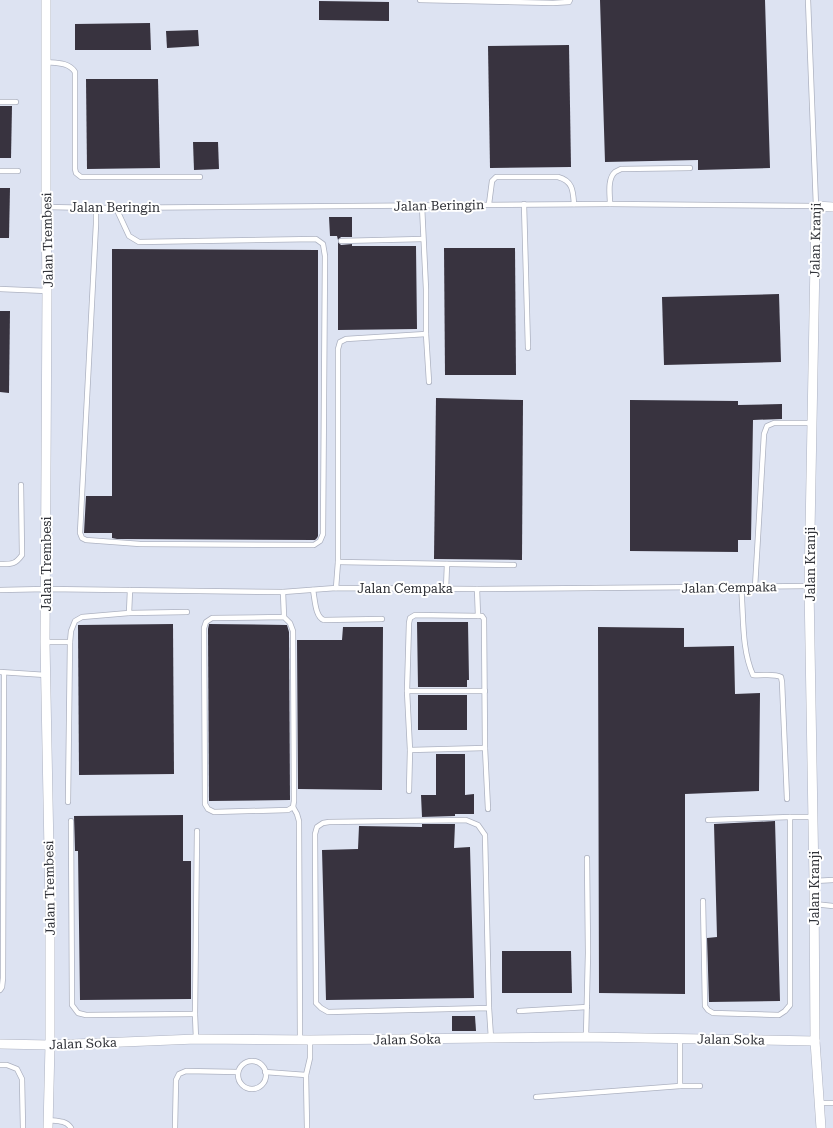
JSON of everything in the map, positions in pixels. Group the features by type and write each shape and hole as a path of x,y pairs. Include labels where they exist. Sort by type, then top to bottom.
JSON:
{"street":[{"name":"Jalan Trembesi","path":"46,0 47,291 45,642 50,904 50,1045 48,1124"},
{"name":"Jalan Beringin","path":"816,206 833,206"},
{"name":"Jalan Kranji","path":"816,206 809,586 815,1041 821,1128"},
{"name":"Jalan Soka","path":"0,1044 50,1045 196,1039 310,1040 586,1036 815,1041"}],"lane":[{"path":"420,0 553,3 569,2 570,0"},
{"name":"Jalan Kranji","path":"808,0 816,206"},
{"path":"46,62 67,65 73,68 75,72 74,169 76,174 82,177 200,177"},
{"path":"0,102 16,102"},
{"path":"610,204 611,179 614,173 621,169 690,168"},
{"path":"0,171 18,171"},
{"path":"489,204 492,180 500,176 564,178 569,182 574,204"},
{"name":"Jalan Beringin","path":"46,207 422,206 489,204 816,206"},
{"path":"524,204 528,348"},
{"path":"422,206 422,239 426,289 426,334 429,382"},
{"path":"96,208 80,533 82,538 86,540 140,544 314,545 320,541 323,534 325,256 323,244 316,240 139,242 129,236 116,208"},
{"path":"341,241 422,239"},
{"path":"0,289 47,291"},
{"path":"336,588 338,562 338,349 340,342 346,339 426,334"},
{"path":"755,587 764,434 767,426 774,423 812,423"},
{"path":"0,564 11,564 18,561 22,555 22,485"},
{"path":"338,562 514,565"},
{"path":"446,589 447,564"},
{"name":"Jalan Cempaka","path":"0,590 46,589 284,592 336,588 477,589 809,586"},
{"path":"741,587 744,639 753,675 777,675 781,677 787,799"},
{"path":"477,589 478,616"},
{"path":"129,613 130,590"},
{"path":"313,590 318,616 320,619 382,619"},
{"path":"284,592 284,617 290,623 293,630 293,807 299,821 300,1040"},
{"path":"68,802 70,642 71,632 75,621 82,617 129,613 188,612"},
{"path":"409,791 410,750 408,691 410,618 415,615 483,616 485,748 488,809"},
{"path":"284,617 212,618 206,622 204,628 205,804 208,809 214,812 288,810 293,807"},
{"path":"45,642 70,642"},
{"path":"0,990 3,978 2,672 46,674"},
{"path":"408,691 485,691"},
{"path":"410,750 485,748"},
{"path":"703,901 705,1006 713,1013 778,1015 785,1011 790,1005 790,817"},
{"path":"708,820 813,817"},
{"path":"489,1008 328,1012 316,1003 315,834 317,827 323,823 329,822 466,820 478,826 485,835 491,1038"},
{"path":"71,821 72,1005 78,1013 86,1015 195,1014"},
{"path":"196,1039 197,831"},
{"path":"586,1036 588,953 587,858"},
{"path":"814,881 833,880"},
{"path":"814,904 833,906"},
{"path":"519,1011 587,1007"},
{"path":"680,1038 680,1086"},
{"path":"308,1128 306,1075 310,1058 310,1040"},
{"path":"255,1061 260,1063 263,1067 265,1078 259,1087 254,1089 249,1088 240,1082 238,1072 244,1063 255,1061"},
{"path":"0,1065 7,1065 17,1069 22,1079 23,1128"},
{"path":"175,1128 176,1080 179,1074 186,1071 238,1072"},
{"path":"265,1072 306,1075"},
{"path":"536,1097 680,1086 700,1086"},
{"path":"820,1103 833,1103"},
{"path":"48,1124 66,1122 71,1128"}],"building":[{"path":"600,0 765,0 770,168 698,170 698,160 605,162"},
{"path":"319,1 389,2 389,21 319,20"},
{"path":"150,23 151,50 75,50 75,24"},
{"path":"198,30 199,46 167,48 166,31"},
{"path":"569,45 571,167 490,168 488,46"},
{"path":"86,79 158,79 160,168 87,169"},
{"path":"0,106 12,106 11,158 0,158"},
{"path":"193,142 218,142 219,169 194,170"},
{"path":"0,188 10,188 9,238 0,238"},
{"path":"329,217 352,217 352,237 341,237 338,240 337,236 330,236"},
{"path":"338,242 341,245 352,244 352,246 416,246 417,329 338,330"},
{"path":"444,248 515,248 516,375 445,375"},
{"path":"112,249 318,250 318,536 315,540 117,539 112,538 112,533 84,533 86,496 112,496"},
{"path":"779,294 781,362 664,365 662,297"},
{"path":"0,311 10,311 9,393 0,392"},
{"path":"436,398 523,400 522,560 434,559"},
{"path":"630,400 738,401 738,405 782,404 782,419 753,420 751,540 738,540 738,552 630,551"},
{"path":"417,622 468,622 469,680 467,680 467,687 418,687"},
{"path":"173,624 174,774 79,775 78,625"},
{"path":"209,624 287,625 289,632 290,800 209,801"},
{"path":"343,627 383,627 382,790 298,789 297,640 342,640"},
{"path":"598,627 684,628 684,647 734,646 735,694 760,693 759,791 685,794 685,994 599,993"},
{"path":"418,695 467,695 467,730 418,730"},
{"path":"436,754 465,754 465,795 474,794 474,814 422,817 421,795 436,795"},
{"path":"183,815 183,861 191,861 191,999 80,1000 78,851 75,851 74,816"},
{"path":"775,821 780,1001 709,1002 707,938 717,937 714,824"},
{"path":"422,824 455,824 454,848 470,847 474,998 326,1000 322,850 358,849 359,826 422,827"},
{"path":"502,951 571,951 572,993 502,993"},
{"path":"452,1016 475,1016 476,1031 452,1031"}]}
